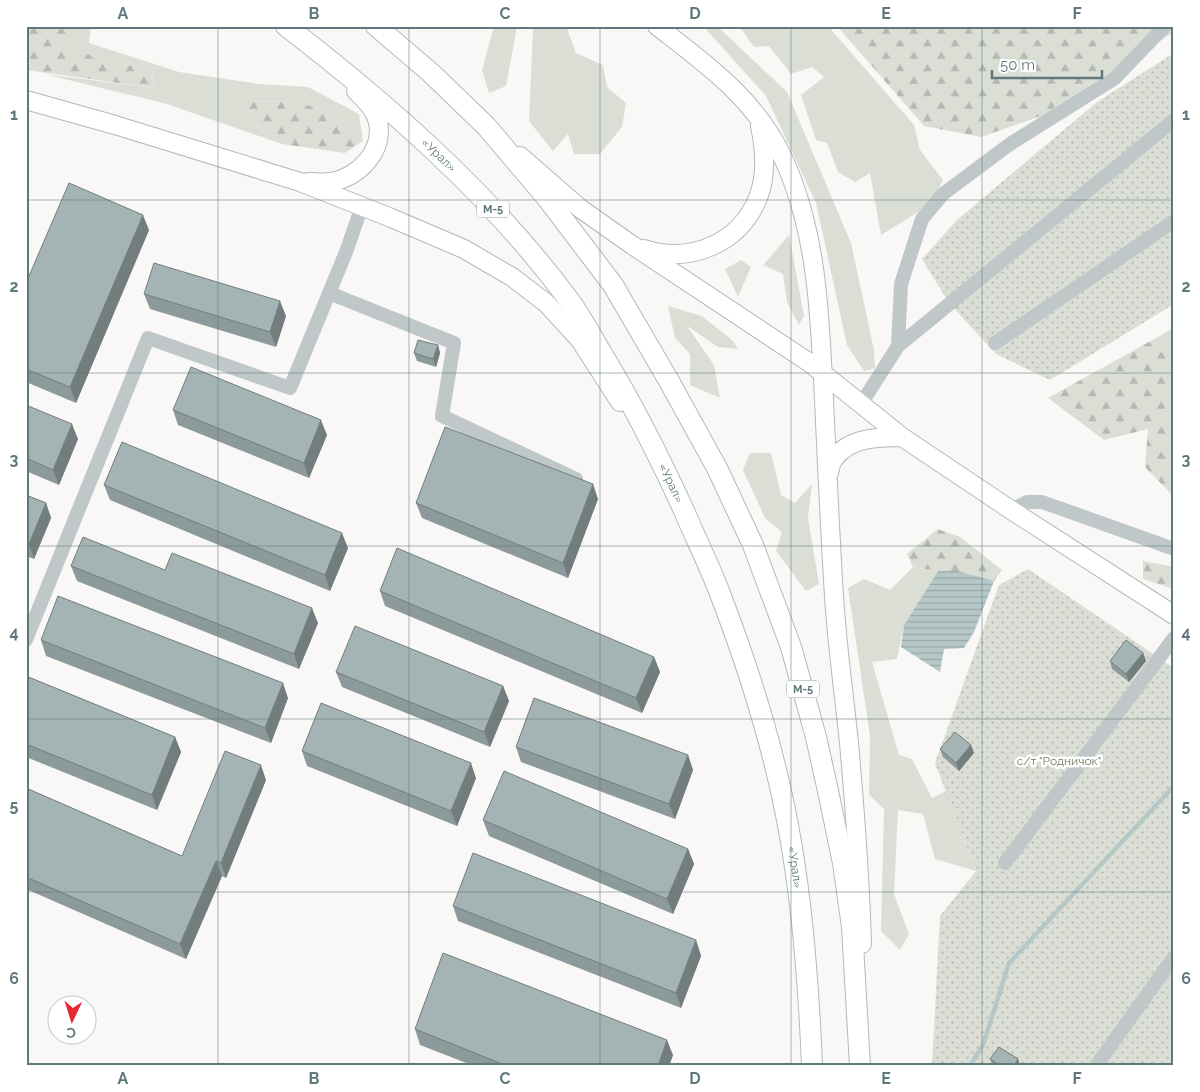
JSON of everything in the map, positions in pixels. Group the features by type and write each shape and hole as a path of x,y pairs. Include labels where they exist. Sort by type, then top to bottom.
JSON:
{"highway":[{"name":"«Урал»","path":"286,26 324,55 444,161 498,214 532,253 571,303 619,381 649,436 718,589 744,662 767,736 792,849 805,955 812,1066"},
{"name":"М-5","path":"376,26 431,73 486,126 548,198 613,285 717,468 753,546 791,647 816,737 843,863 852,927 860,1066"}],"main road":[{"path":"657,26 729,83 751,107 770,133 799,196 809,236 820,320 834,599 849,744 860,879 862,955 858,1021"},
{"path":"300,182 330,182 345,178 369,160 379,141 378,121 371,107 324,55"},
{"path":"26,100 115,125 300,182 464,249 512,277 546,303 580,340 621,403 649,436"},
{"path":"632,245 658,253 681,255 705,249 729,236 746,219 758,198 764,177 764,150 760,126 751,107"},
{"path":"486,126 581,209 810,363 902,437 1174,615"},
{"path":"828,476 834,459 846,447 866,439 902,437"}],"lane":[{"path":"898,346 901,284 922,219 943,194 1010,144 1115,78 1165,26"},
{"path":"861,404 898,346 1174,120"},
{"path":"26,640 148,338 290,388 346,252 362,206"},
{"path":"995,343 1174,221"},
{"path":"329,293 454,343 442,416 579,480"},
{"path":"1011,510 1027,502 1042,502 1174,549"},
{"path":"1005,863 1174,638"},
{"path":"1096,1066 1174,957"}],"green space":[{"path":"30,26 77,26 56,46 152,71 154,88 26,70 26,28"},
{"path":"77,26 91,26 89,43 179,72 259,84 308,87 359,114 363,141 336,112 292,102 246,101 244,116 282,144 167,104 44,74 154,88 152,71 55,46"},
{"path":"494,26 517,27 506,86 489,93 482,70"},
{"path":"533,26 566,26 576,53 603,65 607,87 626,103 622,127 600,154 574,154 568,134 553,151 529,121"},
{"path":"703,26 717,26 787,92 851,243 874,350 875,368 864,371 847,345 816,203 766,96"},
{"path":"739,26 828,26 914,125 920,150 943,180 931,204 881,235 870,173 855,182 838,172 827,143 816,140 801,95 824,77 812,67 791,74 769,46 754,47"},
{"path":"837,26 1174,26 1174,32 1041,116 981,137 924,126"},
{"path":"1174,53 1174,304 1050,380 996,354 949,303 922,259 957,220 1097,102"},
{"path":"246,101 292,102 336,112 363,141 345,153 282,144 244,116"},
{"path":"789,235 804,316 799,325 787,302 783,274 763,265"},
{"path":"741,260 751,267 738,297 725,269"},
{"path":"668,306 702,316 733,341 738,349 718,347 687,326 714,365 720,398 690,385 690,354 675,338"},
{"path":"1174,328 1174,497 1145,467 1148,429 1104,440 1048,398"},
{"path":"750,453 771,453 781,495 795,503 812,484 808,518 819,584 806,591 776,551 782,532 765,518 743,470"},
{"path":"938,529 960,537 1002,570 994,581 958,571 938,571 913,567 907,554"},
{"path":"1143,561 1174,567 1174,589 1143,579"},
{"path":"913,567 938,571 904,625 897,659 872,662 899,755 912,759 932,798 946,791 976,871 935,859 923,814 898,810 894,894 909,934 900,950 881,931 884,809 869,795 870,736 848,588 864,579 890,590"},
{"name":"с/т \"Родничок\"","path":"1028,569 1174,668 1174,1066 932,1066 940,916 976,871 935,763 999,585"}],"shaded area":[{"path":"938,571 958,571 994,581 974,632 964,648 944,649 940,672 901,647 904,625"}],"building":[{"path":"69,183 143,215 70,387 26,369 26,283"},
{"path":"154,263 280,301 270,332 144,294"},
{"path":"418,340 438,345 433,359 414,353"},
{"path":"191,367 321,420 304,463 173,410"},
{"path":"26,405 72,424 53,470 26,458"},
{"path":"445,427 593,484 563,563 416,503"},
{"path":"122,442 342,533 325,575 104,485"},
{"path":"26,495 46,503 29,544 26,543"},
{"path":"83,537 165,570 172,553 312,608 294,654 71,566"},
{"path":"397,548 654,657 636,698 380,591"},
{"path":"58,596 283,683 265,728 41,640"},
{"path":"355,626 503,686 484,732 336,672"},
{"path":"1126,640 1143,653 1126,674 1110,661"},
{"path":"26,676 175,737 152,795 26,744"},
{"path":"534,698 688,755 669,804 516,747"},
{"path":"321,703 471,763 451,811 302,751"},
{"path":"955,732 971,745 956,763 940,749"},
{"path":"225,751 261,765 221,863 216,861 180,944 26,877 26,788 182,856"},
{"path":"504,771 688,849 667,899 483,820"},
{"path":"473,853 696,940 676,993 453,906"},
{"path":"443,953 667,1040 658,1066 507,1066 415,1029"},
{"path":"999,1047 1018,1059 1014,1066 1001,1066 990,1059"}],"waterway":[{"path":"970,1066 983,1045 1009,963 1174,786"}]}
